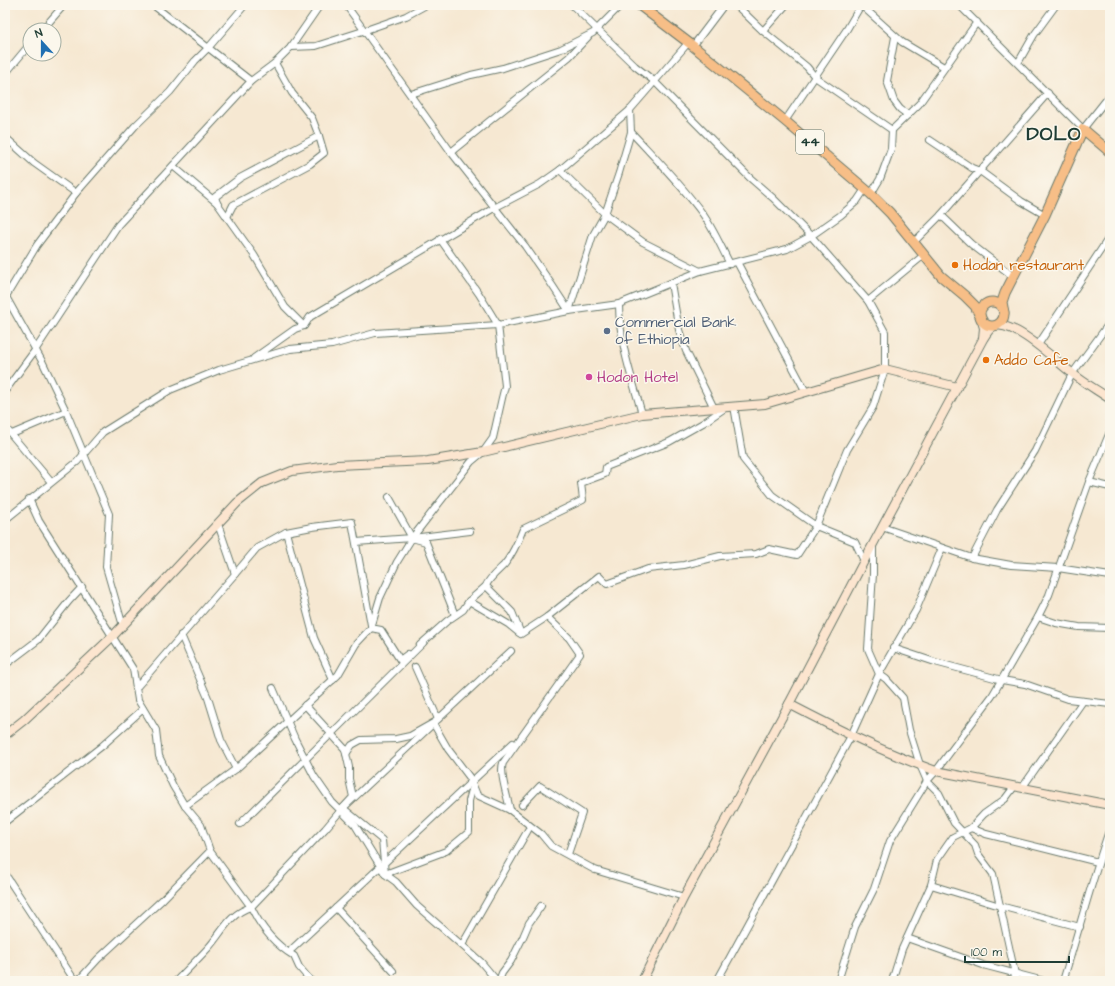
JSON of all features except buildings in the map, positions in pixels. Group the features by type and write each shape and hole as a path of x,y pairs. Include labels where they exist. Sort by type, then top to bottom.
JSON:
{"main road":[{"name":"44","path":"639,5 691,44 785,121 868,192 890,213 941,276 965,296"},
{"path":"965,296 975,306 985,324 995,326 1000,322 1004,313 1002,302 1005,293 1045,215 1083,129 1110,152"},
{"path":"981,318 980,314 983,307 999,299 1005,293"},
{"path":"965,296 977,301 994,303 1000,306 1004,313"}],"street":[{"path":"49,22 64,5"},
{"path":"153,5 251,81"},
{"path":"123,626 106,566 109,514 85,453 66,411 36,349 5,296 37,245 76,193 135,126 170,92 195,61 245,5"},
{"path":"5,391 36,349 118,225 251,81 275,63 291,47 320,5"},
{"path":"346,5 363,31 411,94 451,152 529,253 569,311"},
{"path":"291,47 316,46 406,16 426,5"},
{"path":"521,634 546,617 599,576 607,584 648,569 684,565 720,556 756,554 769,549 798,555 816,526 848,450 874,406 885,369 885,332 868,301 811,236 773,198 749,177 654,81 595,30 572,5"},
{"path":"451,152 569,57 621,5"},
{"path":"249,361 295,328 304,326 310,317 440,239 540,184 560,170 630,110 654,81 691,44 724,5"},
{"path":"736,5 807,67 815,77 892,130"},
{"path":"764,31 786,5"},
{"path":"785,121 847,30 861,5 895,37 944,67"},
{"path":"959,5 1083,129 1110,94"},
{"path":"1018,63 1034,35 1056,5"},
{"path":"5,520 29,499 77,462 103,432 170,390 220,370 290,349 332,345 375,334 498,325 569,311 619,304 700,271 788,249 811,236 841,215 868,192 880,179 891,149 892,130 919,104 977,22"},
{"path":"411,94 471,75 503,68 561,49 595,30"},
{"path":"895,37 887,81 894,101 900,109 908,115"},
{"path":"5,74 22,54"},
{"path":"227,217 233,205 310,164 324,153 312,118 292,93 275,63"},
{"path":"914,242 941,215 1048,93"},
{"path":"569,311 594,235 605,214 631,132 630,110"},
{"path":"631,132 679,184 703,213 730,264"},
{"path":"217,204 215,197 240,178 319,136"},
{"path":"5,137 34,163 76,193"},
{"path":"930,140 972,168 980,171 1021,201 1045,215"},
{"path":"173,166 217,204 254,255 285,307 304,326"},
{"path":"560,170 605,214 643,242 700,271"},
{"path":"941,215 971,244 1014,277"},
{"path":"1038,345 1110,236"},
{"path":"185,806 236,769 338,675 356,644 371,627 380,598 397,562 412,538 471,462 483,452 493,438 505,386 498,325 479,294 440,239"},
{"path":"868,301 924,255"},
{"path":"737,262 806,392"},
{"path":"670,283 679,330 686,351 714,408"},
{"path":"619,304 619,321 625,356 642,414"},
{"path":"1004,313 1005,323 1010,328 1038,345 1072,374 1110,399"},
{"path":"981,318 984,328 983,339"},
{"path":"972,558 997,510 1035,451 1072,374 1110,322"},
{"path":"642,981 684,897 790,704 872,545 983,339 989,330 995,326 1010,328"},
{"path":"5,735 24,720 123,626 237,503 262,483 292,471 337,465 428,461 483,452 642,414 765,404 885,369 957,387"},
{"path":"730,407 743,459 772,495 816,526 855,542 864,561"},
{"path":"240,824 423,643 447,620 463,610 469,601 486,586 487,581 493,577 505,563 517,546 523,529 583,500 581,483 605,474 606,467 669,442 730,407"},
{"path":"12,434 66,411"},
{"path":"5,426 51,482"},
{"path":"838,981 855,927 874,889 890,841 927,781 992,696 1038,617 1049,595 1089,482 1110,432"},
{"path":"1089,482 1110,487"},
{"path":"389,497 412,538 426,542 455,615"},
{"path":"29,499 39,521 133,669 138,700 156,730 159,756 173,786 185,806 201,825 210,851 251,907 260,925 283,949 294,956 299,967 311,981"},
{"path":"136,688 258,548 286,532 352,522 371,627"},
{"path":"218,524 235,574"},
{"path":"882,527 972,558 1011,564 1058,568 1110,576"},
{"path":"356,542 412,538 470,531"},
{"path":"286,532 314,638 333,680"},
{"path":"872,545 873,574 868,650 879,674 886,679 903,698 909,730 920,765 927,781 939,793 954,823 975,845 978,854 993,874 1016,974 1015,981"},
{"path":"717,981 851,736 879,674 916,610 942,548"},
{"path":"486,586 512,612 521,634"},
{"path":"5,665 38,640 82,587"},
{"path":"469,601 508,624 521,634"},
{"path":"510,810 501,767 510,752 580,654 569,638 546,617"},
{"path":"1038,617 1056,623 1078,627 1110,628"},
{"path":"371,627 381,630 400,660 423,643"},
{"path":"181,635 208,698 220,740 236,769"},
{"path":"893,648 935,662 1002,680 1025,684 1068,699 1110,704"},
{"path":"343,808 511,651"},
{"path":"415,667 438,719"},
{"path":"273,688 295,739 314,776 332,802 355,825 386,874 396,882 417,906 462,945 498,981 511,961 529,923 541,906"},
{"path":"892,981 902,949 931,885 937,860 953,837 971,828 984,814 1005,799 1018,787 1083,701"},
{"path":"790,704 851,736 936,771 1110,805"},
{"path":"305,705 345,749 346,754 352,745 361,740 396,739 410,736 433,723 448,749 470,778 477,795 510,810 541,834 551,846 595,870 684,897"},
{"path":"5,822 102,746 143,709"},
{"path":"292,949 524,732"},
{"path":"176,981 209,947 223,930 228,921 242,910 251,907 353,798 345,749"},
{"path":"386,874 446,851 469,832 469,802 473,786"},
{"path":"522,805 540,786 582,813 568,854"},
{"path":"343,808 382,840 386,874"},
{"path":"971,828 986,834 1098,862"},
{"path":"1063,981 1098,862 1110,828"},
{"path":"462,945 528,830"},
{"path":"78,981 98,959 163,899 210,851"},
{"path":"5,874 75,981"},
{"path":"5,888 11,884"},
{"path":"931,885 1000,906 1080,927"},
{"path":"336,908 393,971"},
{"path":"907,938 983,965 1044,981"}],"place":[{"name":"Hodan restaurant","path":"955,265"},
{"name":"Commercial Bank of Ethiopia","path":"607,331"},
{"name":"Addo Cafe","path":"986,360"},
{"name":"Hodon Hotel","path":"589,377"}],"district":[{"name":"DOLO","path":"1054,134"}]}
